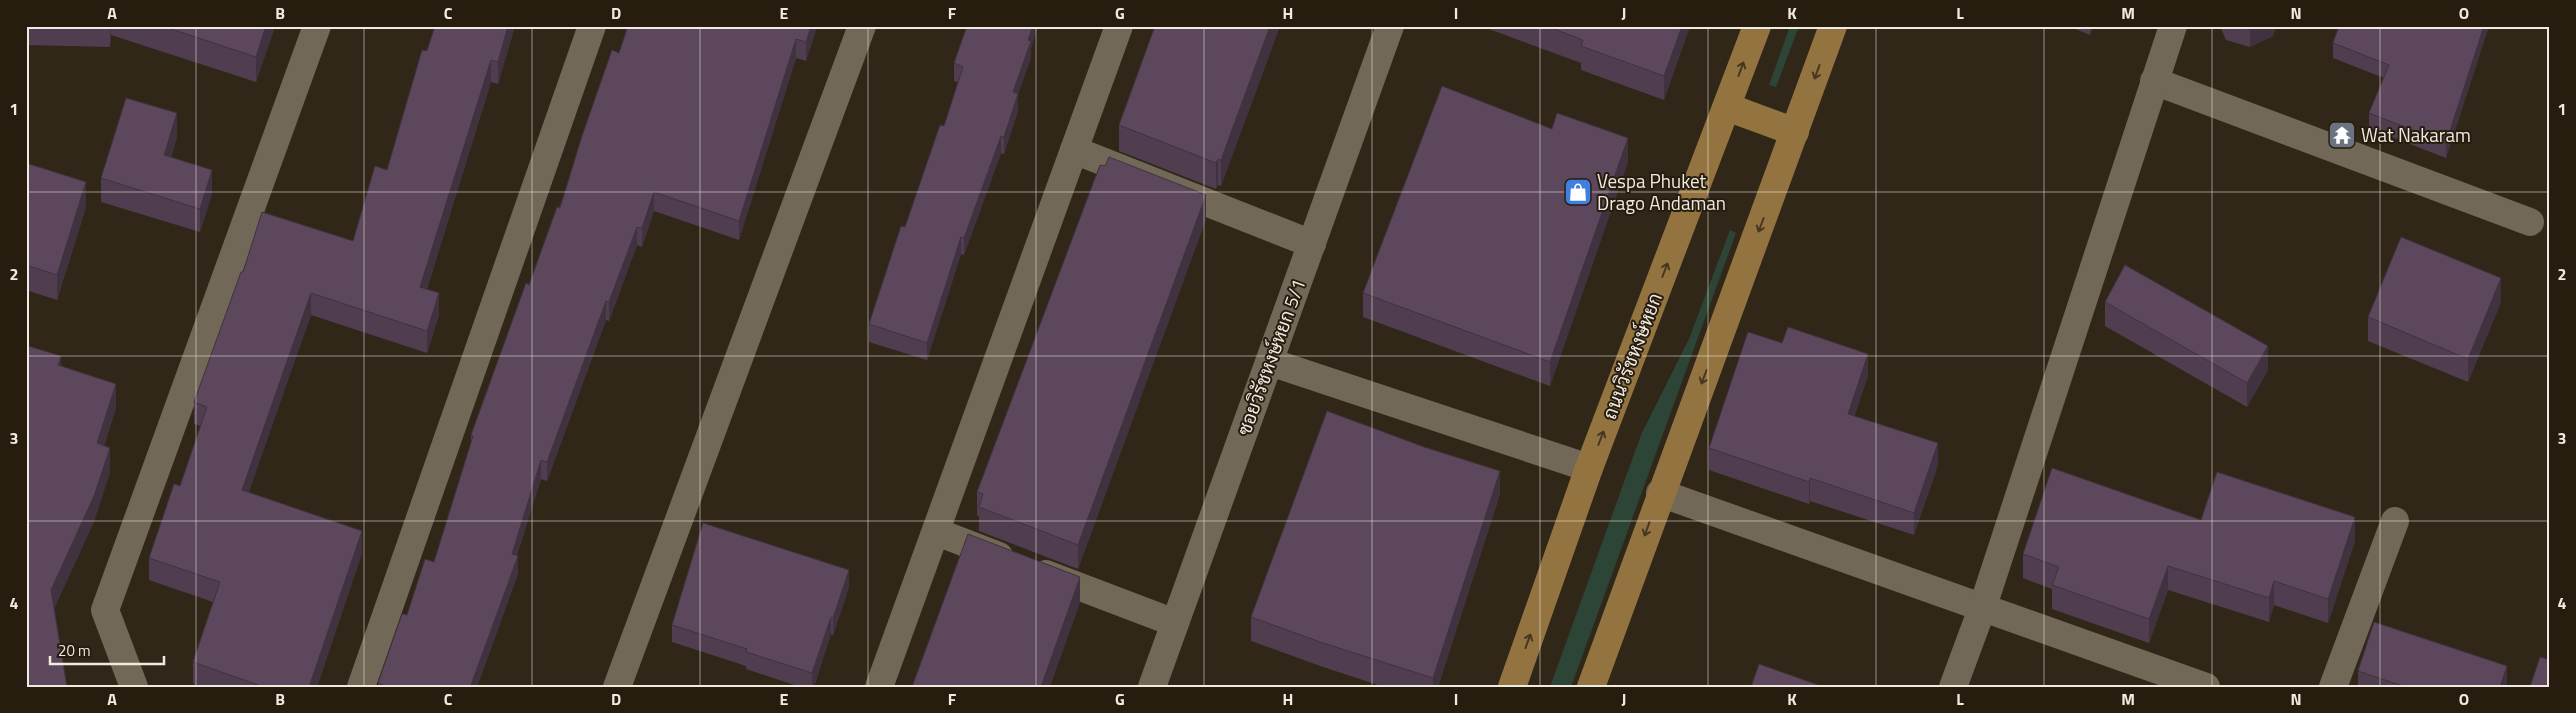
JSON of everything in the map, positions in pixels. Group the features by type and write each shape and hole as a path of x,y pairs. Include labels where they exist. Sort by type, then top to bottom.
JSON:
{"main road":[{"name":"ถนนวิรัชหงษ์หยก","path":"1512,687 1590,468 1757,26"},
{"path":"1591,687 1660,492 1833,26"},
{"path":"1727,107 1795,132"}],"street":[{"path":"134,687 105,610 317,26"},
{"path":"361,687 592,26"},
{"path":"617,687 862,26"},
{"path":"879,687 937,532 1119,26"},
{"name":"ซอยวิรัชหงษ์หยก 5/1","path":"1152,687 1390,26"},
{"path":"1953,687 1983,606 2173,26"},
{"path":"2154,81 2530,222"},
{"path":"1074,150 1312,244"},
{"path":"1270,362 1590,468"},
{"path":"1660,492 2206,687"},
{"path":"2333,687 2395,521"},
{"path":"937,532 1175,623"}],"green space":[{"path":"1790,26 1799,26 1776,87 1769,85"},
{"path":"1730,230 1736,233 1571,687 1550,687 1641,435 1689,339"}],"building":[{"path":"162,26 266,26 256,57"},
{"path":"435,26 508,26 498,62 491,60 420,287 439,293 427,331 311,293 242,490 362,531 309,687 264,687 193,662 220,582 149,558 174,484 180,486 207,407 194,402 241,272 243,272 262,212 353,241 375,166 387,170 422,50 427,51"},
{"path":"628,26 811,26 806,42 796,39 739,221 654,192 642,228 637,227 609,302 606,301 547,462 541,460 512,554 518,556 471,685 477,687 388,687 378,683 402,614 407,615 425,559 434,562 473,436 471,435 526,283 529,285 557,207 560,208 582,136 612,50 619,53"},
{"path":"967,26 1033,26 1028,40 1031,41 1013,92 1018,94 1004,137 1001,136 964,238 961,237 927,343 869,324 901,226 905,227 940,125 944,126 963,67 954,63"},
{"path":"1155,26 1270,26 1221,160 1218,159 1216,163 1119,125"},
{"path":"1546,26 1682,26 1664,76 1581,46 1583,40"},
{"path":"2239,26 2258,26 2250,30"},
{"path":"2339,26 2484,26 2446,143 2369,113 2389,65 2333,43"},
{"path":"1442,86 1552,129 1557,113 1628,138 1550,362 1363,293"},
{"path":"126,98 177,113 164,155 212,170 200,209 101,178"},
{"path":"1109,157 1206,195 1078,545 979,507 983,494 977,492 1100,165 1105,166"},
{"path":"26,163 86,182 57,275 26,265"},
{"path":"2401,237 2501,278 2468,359 2368,317"},
{"path":"2125,265 2268,346 2247,383 2105,302"},
{"path":"1788,327 1868,354 1848,414 1938,443 1914,513 1810,478 1809,482 1709,448 1748,332 1782,343"},
{"path":"28,346 61,356 58,365 116,384 97,443 110,448 94,496 51,590 67,687 26,687 26,350"},
{"path":"1327,411 1424,447 1500,471 1433,678 1323,643 1251,617"},
{"path":"2052,468 2201,520 2217,472 2355,517 2328,599 2274,581 2269,598 2168,566 2149,619 2052,585 2059,567 2023,554"},
{"path":"703,523 849,570 812,673 746,652 747,649 672,625"},
{"path":"968,534 1080,577 1041,687 912,687"},
{"path":"2374,622 2507,666 2500,687 2406,687 2358,671"},
{"path":"2540,657 2550,660 2550,687 2530,687"},
{"path":"1759,664 1824,687 1751,687"}],"place":[{"name":"Wat Nakaram","path":"2342,135"},
{"name":"Vespa Phuket Drago Andaman","path":"1578,192"}]}
